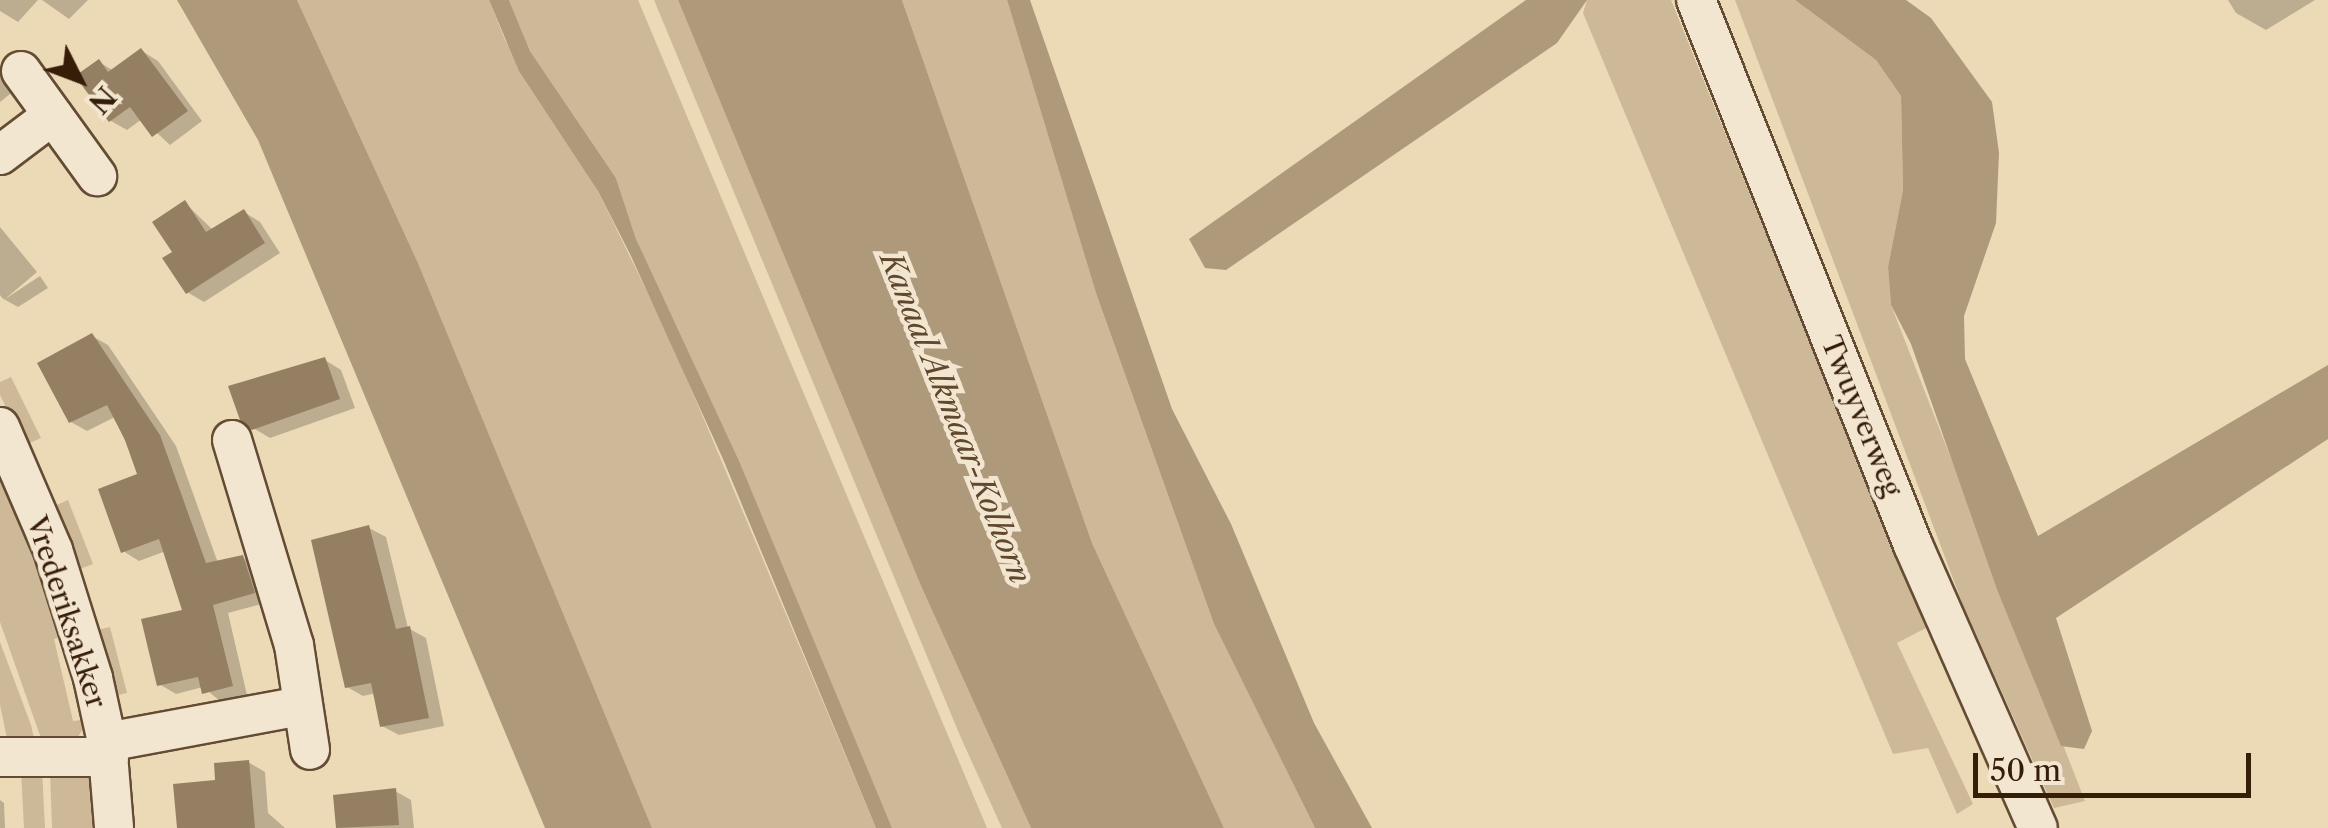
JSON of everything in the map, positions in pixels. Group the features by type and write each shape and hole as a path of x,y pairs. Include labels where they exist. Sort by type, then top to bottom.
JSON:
{"street":[{"name":"Twuyverweg","path":"1696,0 1913,546 2038,828"},
{"path":"21,71 97,176"},
{"path":"0,154 53,115"},
{"name":"Vrederiksakker","path":"0,427 52,550 108,750 114,828"},
{"path":"232,440 267,542 294,645 310,750"},
{"name":"Vrederiksakker","path":"0,757 108,750 302,706"}],"shaded area":[{"path":"297,0 489,0 505,40 598,191 671,341 876,828 652,828 418,263"},
{"path":"509,0 638,0 987,828 892,828 636,239 616,178 530,51"},
{"path":"654,0 678,0 921,586 1031,828 1002,828 961,738"},
{"path":"902,0 1007,0 1096,293 1214,624 1315,828 1224,828 1092,543"},
{"path":"1587,0 1671,0 1926,628 1897,643 1973,804 1957,814 1928,748 1893,754 1583,13"},
{"path":"1735,0 1795,0 1876,60 1901,96 1903,190 1888,267 1891,305 2085,801 2054,808 1963,605"},
{"path":"11,377 41,438 25,445 0,395 0,382"},
{"path":"0,465 63,636 54,639 73,721 82,720 84,727 75,742 43,744 0,622"},
{"path":"68,500 93,564 75,571 52,507"},
{"path":"110,627 127,693 109,697 93,631"},
{"path":"0,642 35,743 8,743 0,705"},
{"path":"42,770 45,828 24,828 21,771"},
{"path":"50,770 88,774 98,828 52,828"}],"water":[{"path":"177,0 297,0 418,263 652,828 545,828 258,140"},
{"path":"489,0 509,0 530,51 616,178 636,239 739,461 892,828 876,828 723,459 630,254 598,191 519,71"},
{"name":"Kanaal Alkmaar-Kolhorn","path":"678,0 902,0 1092,543 1224,828 1031,828 921,586"},
{"path":"1007,0 1030,0 1172,409 1231,524 1314,723 1372,828 1315,828 1214,624 1096,293"},
{"path":"1526,0 1587,0 1557,43 1226,270 1205,268 1189,239"},
{"path":"1795,0 1906,0 1931,18 1992,102 1999,153 1996,223 1964,316 1965,359 2038,536 2328,365 2328,439 2056,618 2092,731 2084,749 2061,746 1998,592 1911,344 1891,305 1888,267 1903,190 1901,96 1876,60"}],"building":[{"path":"141,48 188,111 152,137 130,107 109,122 75,76 99,59 108,72"},
{"path":"185,200 206,232 244,209 265,243 186,294 162,258 172,252 152,222"},
{"path":"92,333 160,435 206,563 243,555 255,593 213,605 233,686 202,694 198,677 157,686 141,619 182,610 159,539 121,553 98,489 137,474 125,440 107,405 69,423 37,363"},
{"path":"325,357 340,399 252,430 240,420 228,386"},
{"path":"369,525 396,629 410,626 429,718 380,727 371,683 345,688 311,540"},
{"path":"249,760 255,828 177,828 173,784 215,780 214,763"},
{"path":"396,788 399,825 336,828 333,795"}]}
